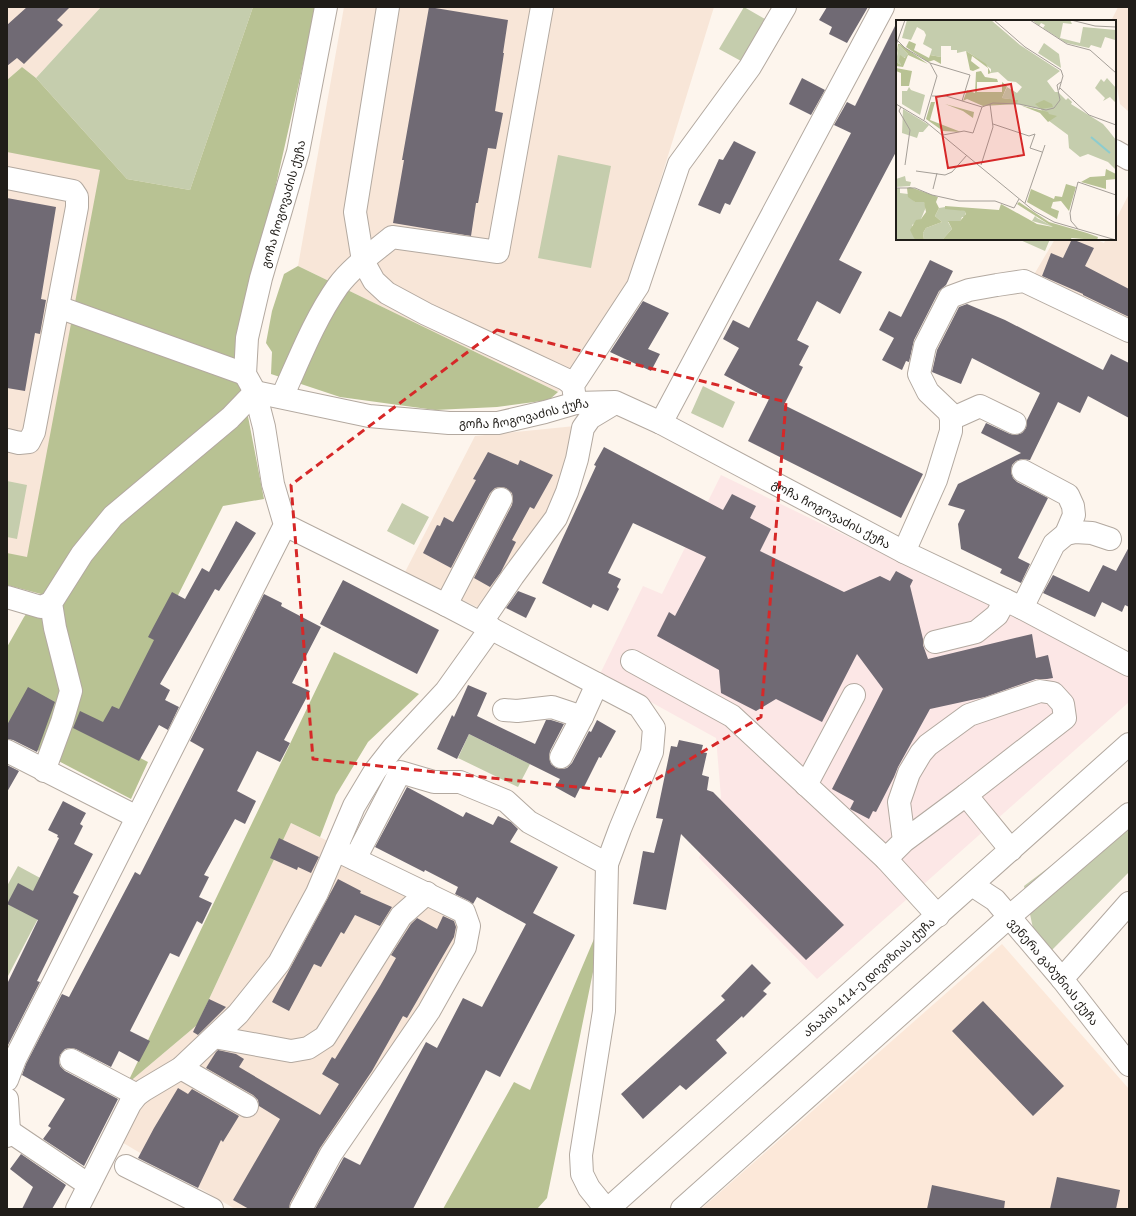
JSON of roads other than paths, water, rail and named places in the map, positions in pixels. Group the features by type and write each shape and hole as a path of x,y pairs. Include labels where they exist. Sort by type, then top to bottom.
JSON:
{"street":[{"name":"გოჩა ჩოგოვაძის ქუჩა","path":"326,7 298,152 261,278 247,338 250,383 282,397 369,416 449,423 498,423 546,412 575,394 615,402 661,423 904,552 1014,604 1129,666"},
{"path":"388,7 355,212 363,261 374,281 387,293 426,314 565,379 575,394 638,286 679,164 750,67 785,7"},
{"path":"282,397 317,321 339,286 363,261 392,237 498,252 542,7"},
{"path":"661,423 883,7"},
{"path":"1116,152 1129,159"},
{"path":"7,178 72,191 77,197 77,207 34,432 29,442 19,443 7,440"},
{"path":"904,552 936,480 951,431 951,419 949,412 928,392 919,374 925,346 950,297 969,290 1024,281 1129,331"},
{"path":"58,307 250,383"},
{"path":"7,1080 15,1059 285,525 273,484 268,448 250,383"},
{"path":"7,597 41,607 51,603 82,554 113,516 230,418 250,383"},
{"path":"345,854 354,806 375,771 392,748 446,691 486,626 513,576 556,518 569,486 577,458 583,428 590,418 615,402"},
{"path":"951,419 980,406 1016,422"},
{"path":"1023,471 1068,495 1073,506 1074,515 1066,534"},
{"path":"446,605 501,499"},
{"path":"285,525 446,605 640,706 654,728 652,752 607,864 604,1010 581,1154 582,1174 589,1188 607,1209"},
{"path":"935,642 976,632 997,615 1014,604 1054,544 1066,534 1075,532 1092,533 1110,539"},
{"path":"44,771 62,722 71,690 55,628 51,603"},
{"path":"632,661 732,716 886,859 938,916"},
{"path":"561,757 597,684"},
{"path":"886,859 904,841 966,795 1064,718 1063,704 1053,693 1040,691 968,716 928,745 908,773 899,802 904,841"},
{"path":"806,785 854,695"},
{"path":"504,710 517,711 552,707 582,717"},
{"name":"ანაპის 414-ე დივიზიას ქუჩა","path":"607,1209 938,916 1129,744"},
{"path":"7,751 137,818"},
{"path":"77,1209 130,1104 137,1095 182,1068 238,1014 279,963 317,893 400,772 434,782 460,782 506,801 529,822 607,864"},
{"path":"966,795 1011,850"},
{"path":"682,1209 1009,917 1129,814"},
{"path":"301,1209 332,1154 429,1011 465,947 469,926 464,912 345,854"},
{"name":"ვენერა გაბუნიას ქუჩა","path":"972,885 995,900 1062,979 1129,1064"},
{"path":"214,1037 291,1051 308,1048 325,1037 401,916 427,893"},
{"path":"1062,979 1129,903"},
{"path":"71,1060 137,1095"},
{"path":"182,1068 247,1106"},
{"path":"7,1099 8,1134 89,1185"},
{"path":"126,1166 212,1209"}]}
